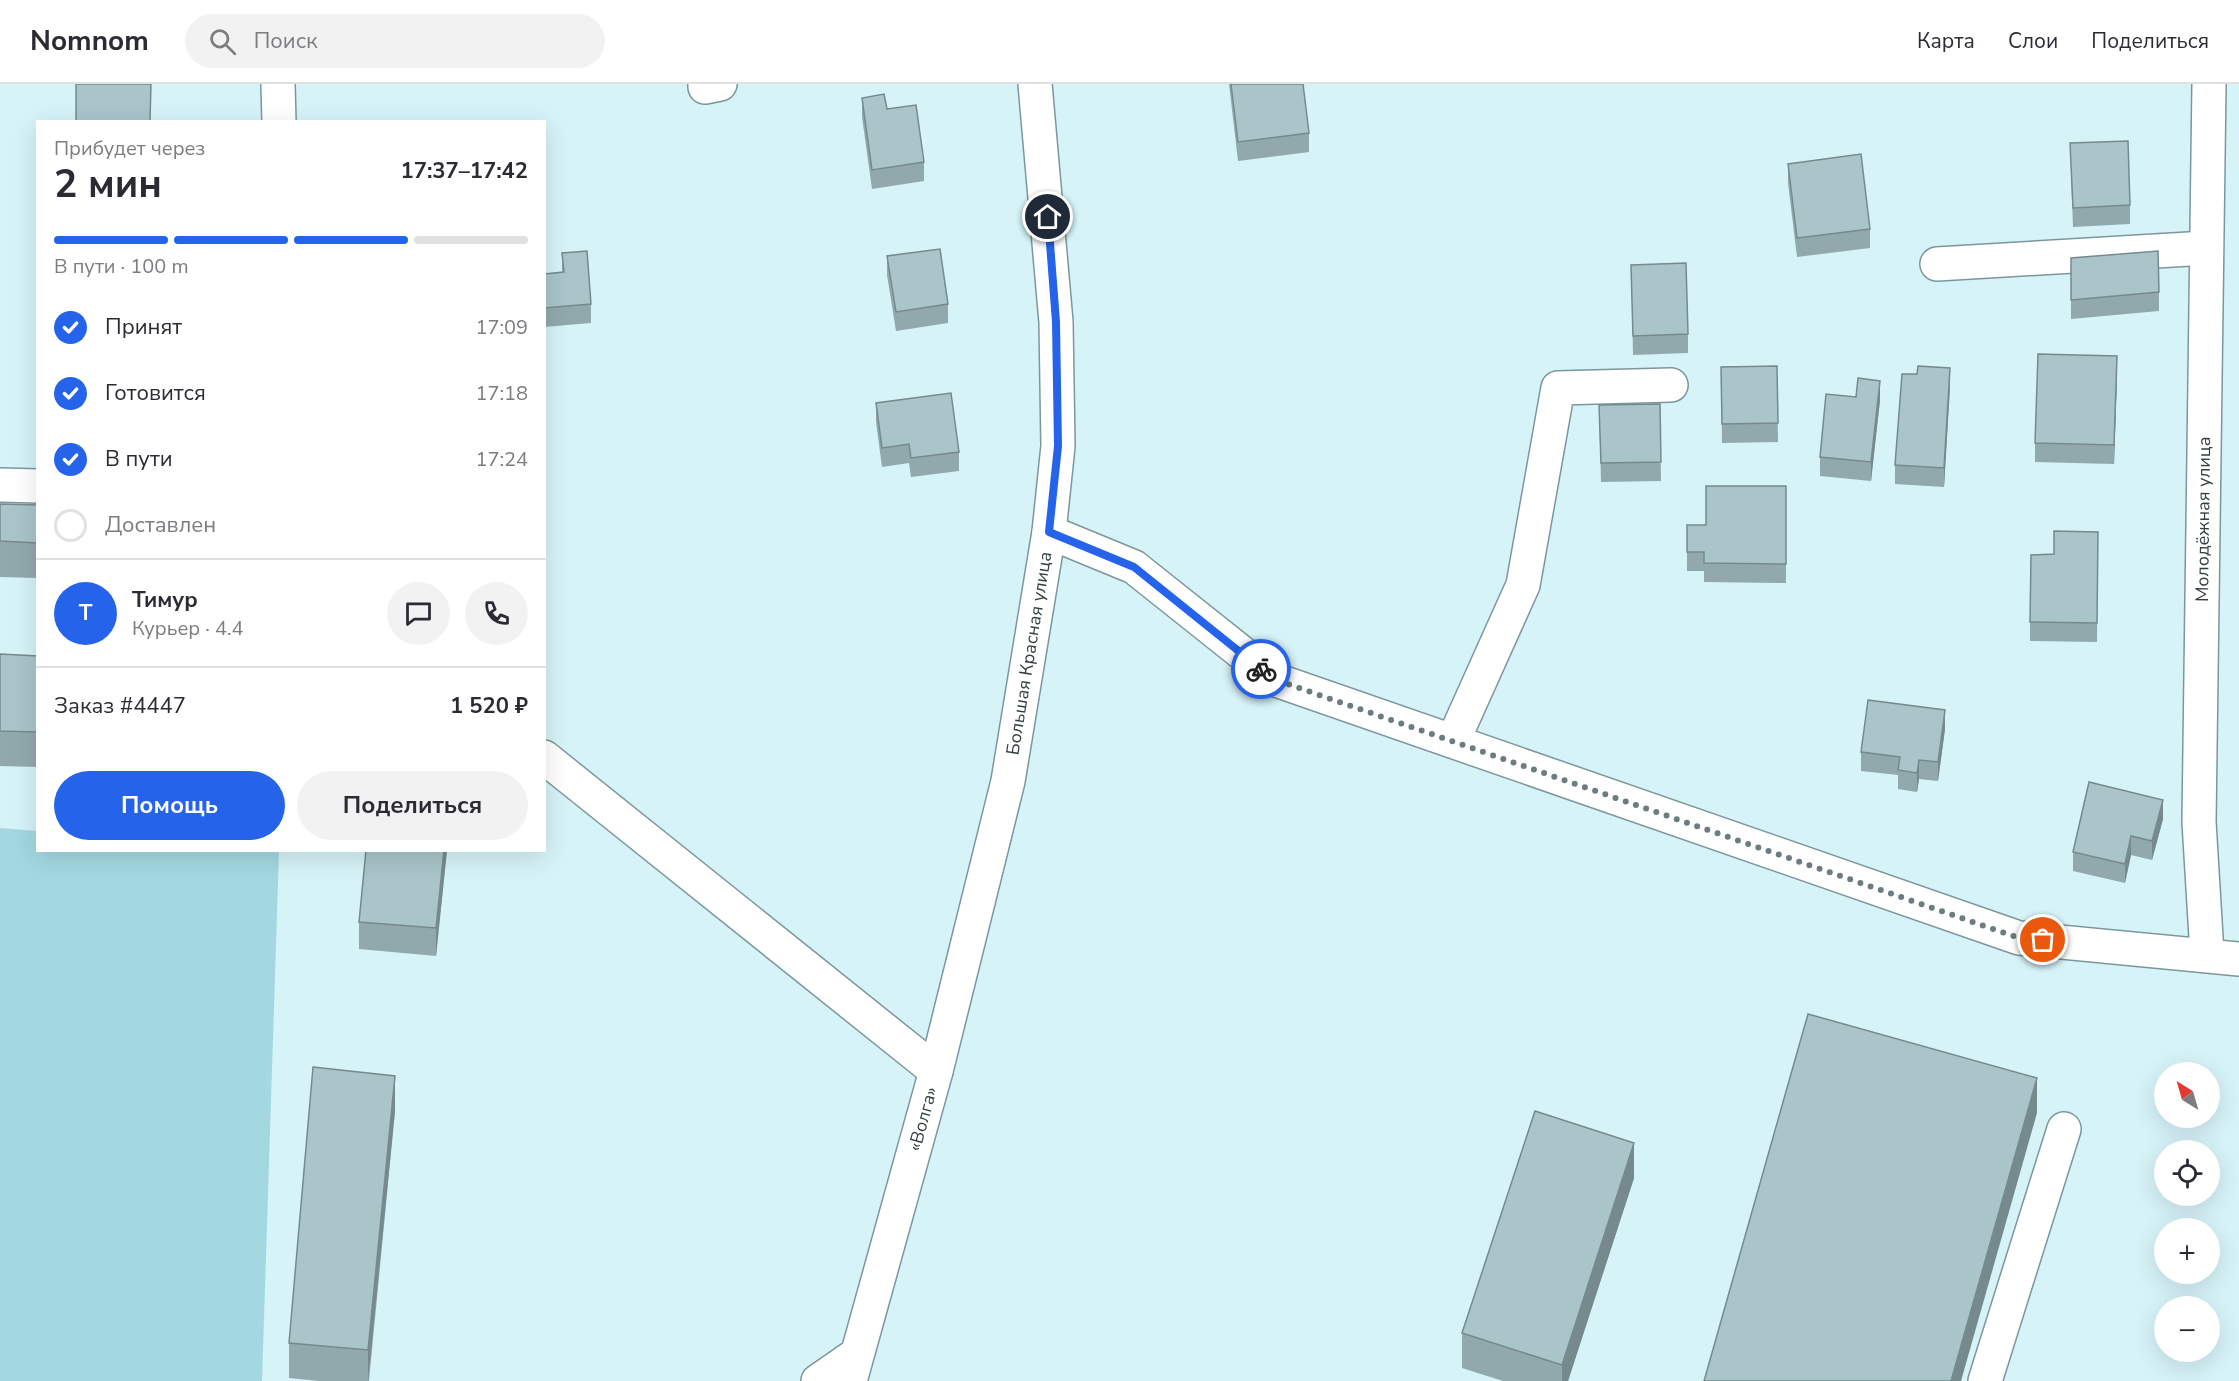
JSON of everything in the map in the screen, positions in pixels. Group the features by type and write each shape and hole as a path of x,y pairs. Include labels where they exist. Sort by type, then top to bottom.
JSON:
{"street":[{"path":"278,84 279,120"},
{"path":"705,84 705,87 720,84"},
{"name":"Большая Красная улица","path":"936,1071 1008,781 1049,532 1058,446 1056,322 1035,84"},
{"name":"Молодёжная улица","path":"2207,954 2199,822 2209,84"},
{"path":"1937,264 2206,248"},
{"path":"1453,741 1523,585 1558,388 1671,385"},
{"path":"0,485 36,486"},
{"path":"1049,532 1134,567 1276,680 2019,938 2207,954 2239,959"},
{"path":"546,759 936,1071"},
{"name":"«Волга»","path":"854,1367 936,1071"},
{"path":"1985,1381 2064,1129"},
{"path":"818,1381 854,1367"}],"shaded area":[{"path":"0,828 36,831 36,852 279,852 262,1381 0,1381"}],"building":[{"path":"76,84 151,84 150,120 76,120"},
{"path":"1231,84 1303,84 1309,133 1238,142"},
{"path":"884,94 887,109 916,105 924,162 872,170 862,98"},
{"path":"2128,141 2130,205 2073,208 2070,143"},
{"path":"1861,154 1870,229 1797,238 1788,164"},
{"path":"940,249 948,304 896,312 887,256"},
{"path":"587,251 591,304 546,308 546,274 564,272 562,253"},
{"path":"2158,251 2159,292 2071,300 2071,258"},
{"path":"1686,263 1688,334 1633,336 1631,265"},
{"path":"2038,354 2117,356 2114,445 2035,443"},
{"path":"1777,366 1778,423 1722,424 1721,367"},
{"path":"1918,366 1950,368 1944,468 1895,465 1902,374 1917,374"},
{"path":"1858,378 1880,381 1871,462 1820,457 1826,394 1856,397"},
{"path":"951,393 959,452 911,458 909,444 882,448 876,403"},
{"path":"1660,404 1661,462 1601,463 1599,405"},
{"path":"1706,486 1786,486 1786,564 1704,563 1704,552 1687,552 1687,525 1706,525"},
{"path":"0,504 36,505 36,543 0,541"},
{"path":"2054,531 2098,532 2097,623 2030,622 2031,555 2054,554"},
{"path":"0,654 36,656 36,732 0,731"},
{"path":"1868,700 1945,710 1938,762 1919,760 1917,773 1898,770 1900,757 1861,752"},
{"path":"2089,782 2163,800 2152,841 2131,836 2125,864 2073,852"},
{"path":"366,852 444,852 436,928 359,922"},
{"path":"1808,1014 2037,1078 1951,1381 1704,1381"},
{"path":"313,1067 395,1076 368,1350 289,1343"},
{"path":"1535,1111 1634,1143 1562,1365 1462,1333"}],"way so far":[{"path":"1261,669 1276,680 2019,938 2043,940"}],"route":[{"path":"1048,217 1056,322 1058,446 1049,532 1134,567 1261,669"}]}
